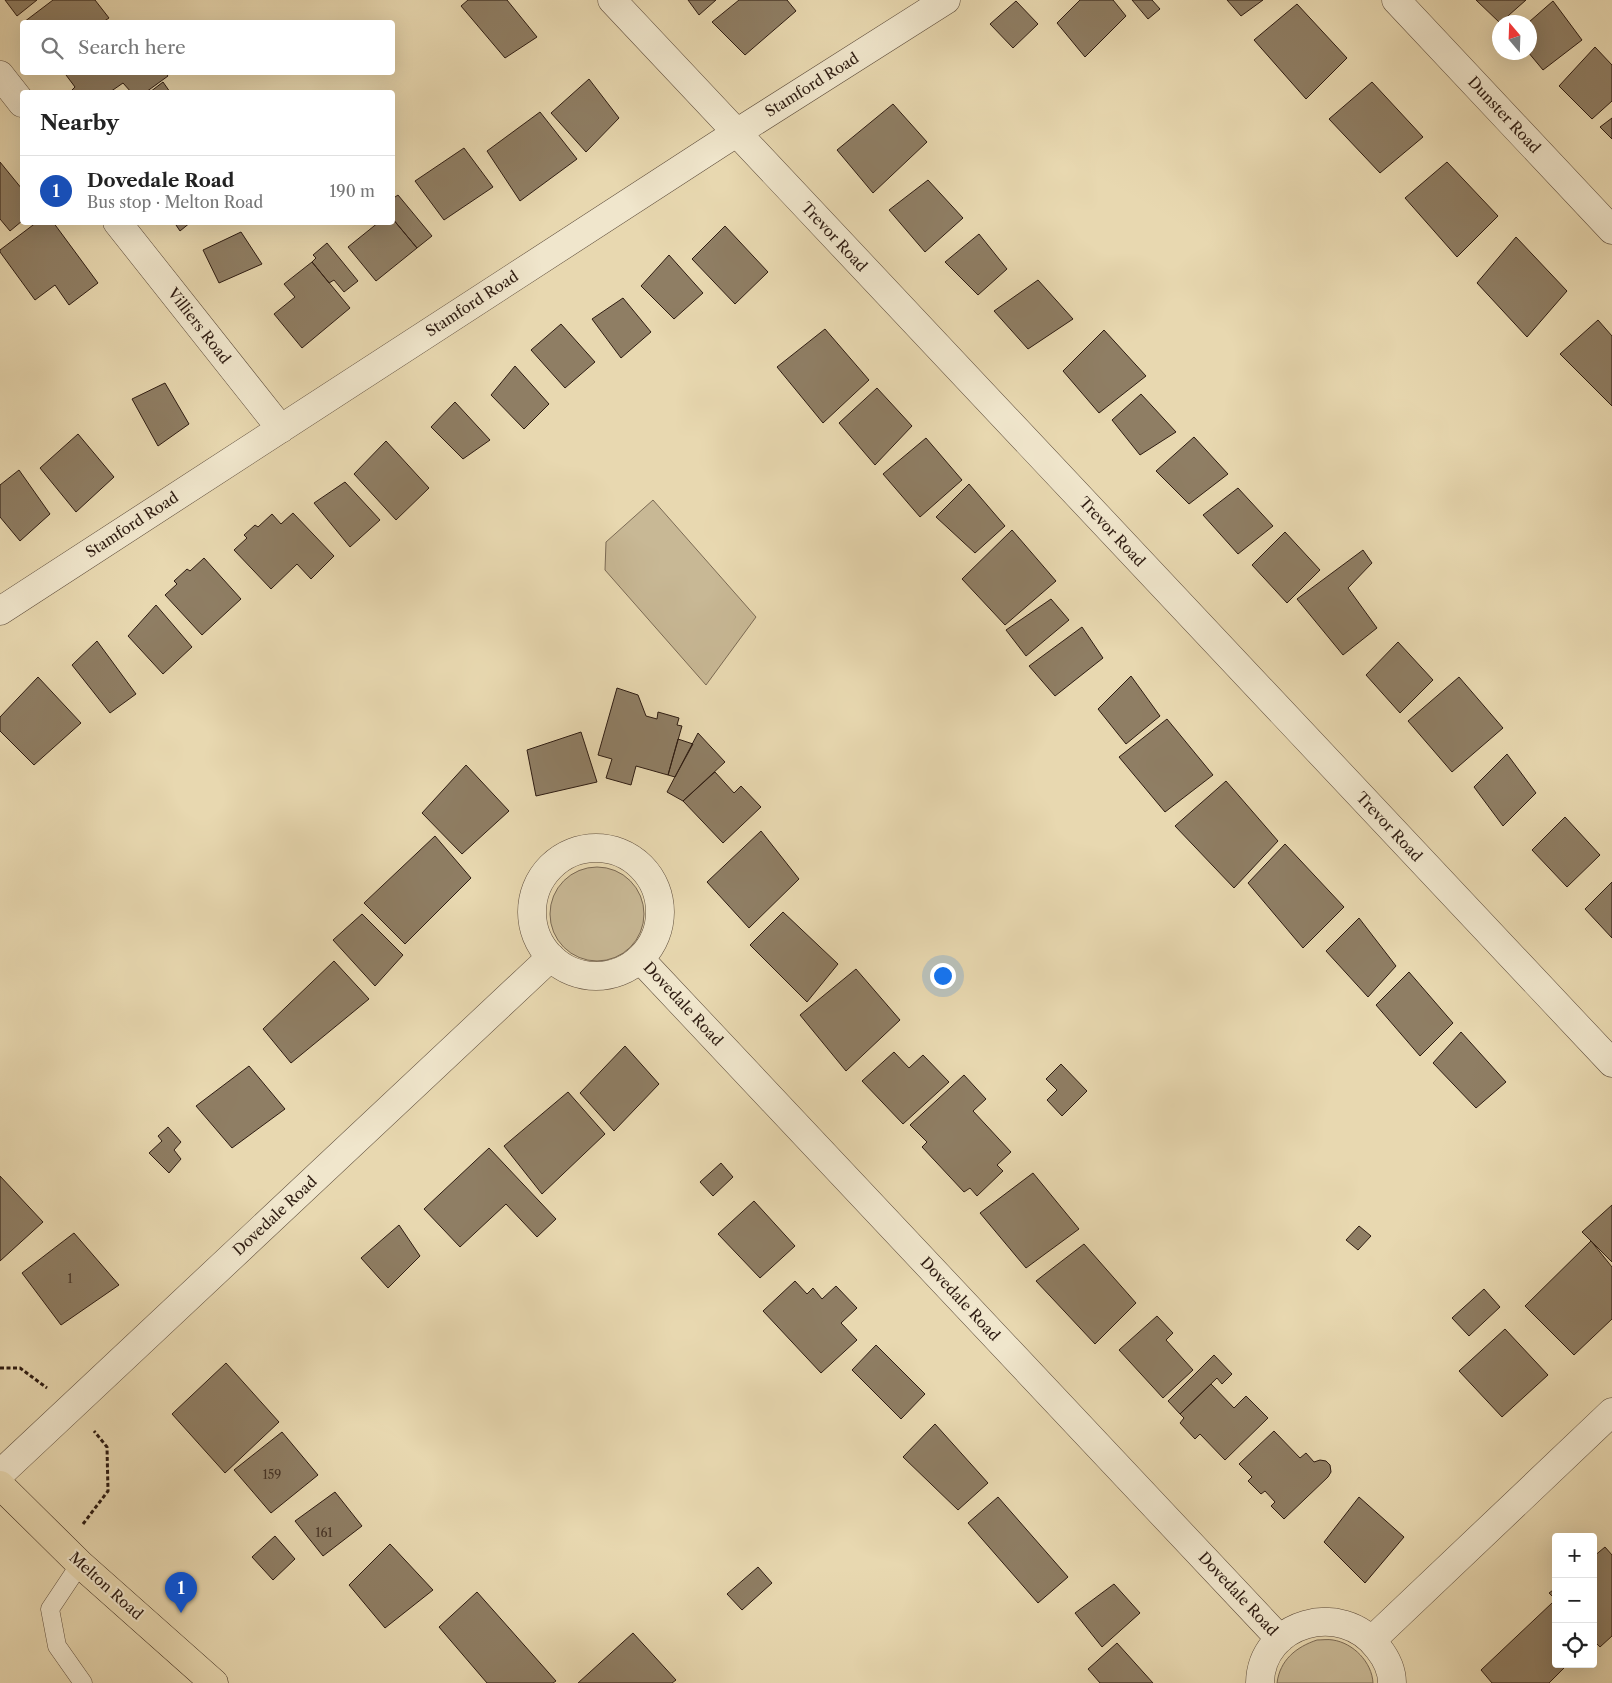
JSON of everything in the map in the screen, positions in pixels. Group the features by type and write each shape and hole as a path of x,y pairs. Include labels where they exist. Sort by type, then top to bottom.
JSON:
{"main road":[{"name":"Melton Road","path":"0,1485 80,1564 214,1683"}],"street":[{"name":"Trevor Road","path":"612,0 1612,1063"},
{"name":"Stamford Road","path":"0,611 736,133 946,0"},
{"name":"Dunster Road","path":"1396,0 1612,230"},
{"path":"0,74 20,100"},
{"name":"Villiers Road","path":"119,225 281,429"},
{"name":"Dovedale Road","path":"587,848 608,849 627,855 643,867 655,884 660,904 660,924 653,943 640,959 624,970 605,976 585,976 566,969 551,958 539,941 532,922 532,902 539,882 551,866 568,854 587,848"},
{"name":"Dovedale Road","path":"0,1474 551,958"},
{"name":"Dovedale Road","path":"640,959 1280,1639"},
{"path":"1372,1640 1612,1412"},
{"name":"Dovedale Road","path":"1260,1683 1260,1676 1267,1656 1280,1639 1296,1628 1316,1622 1337,1622 1356,1628 1372,1640 1385,1657 1392,1677 1392,1683"}],"lane":[{"path":"80,1564 50,1609 58,1646 83,1683"}],"shaded area":[{"path":"653,500 756,617 706,685 605,570 606,542"},
{"path":"597,867 615,871 630,881 640,896 644,914 640,932 630,947 615,957 597,961 579,957 564,947 554,932 550,914 554,896 564,881 579,871"},
{"path":"1317,1640 1340,1642 1354,1649 1369,1668 1373,1683 1277,1683 1285,1661 1290,1655 1302,1646"}],"building":[{"path":"5,0 37,0 17,16"},
{"path":"53,0 95,0 109,18 106,20 27,20"},
{"path":"468,0 507,0 537,37 505,58 461,6"},
{"path":"688,0 716,0 699,15"},
{"path":"739,0 787,0 796,11 745,55 712,22"},
{"path":"1080,0 1113,0 1126,16 1085,57 1057,23"},
{"path":"1132,0 1152,0 1160,9 1148,19"},
{"path":"1227,0 1263,0 1241,16"},
{"path":"1476,0 1526,0 1509,15 1492,15"},
{"path":"1016,1 1038,24 1013,48 990,24"},
{"path":"1553,1 1582,40 1543,70 1535,60 1537,60 1537,15"},
{"path":"1297,4 1347,58 1306,99 1254,40"},
{"path":"1595,47 1612,65 1612,101 1592,119 1559,86"},
{"path":"66,75 168,76 149,90 129,90 123,83 113,90 72,90 75,87"},
{"path":"589,79 619,118 586,152 551,113"},
{"path":"163,82 169,90 153,90"},
{"path":"1372,82 1423,137 1380,173 1329,119"},
{"path":"893,104 927,142 873,193 837,150"},
{"path":"540,112 577,159 520,201 487,151"},
{"path":"1612,118 1612,139 1600,127"},
{"path":"464,148 493,187 444,220 415,181"},
{"path":"0,162 20,187 20,223 10,231 0,219"},
{"path":"1447,162 1498,216 1457,257 1405,198"},
{"path":"928,180 963,218 925,252 889,210"},
{"path":"398,195 432,236 417,248 395,222 395,197"},
{"path":"395,222 417,248 376,281 348,247 375,225 395,225"},
{"path":"33,225 55,225 98,283 69,305 55,285 35,300 0,250"},
{"path":"176,225 187,225 180,231"},
{"path":"725,226 768,272 735,304 692,259"},
{"path":"241,232 262,264 219,283 203,250"},
{"path":"979,234 1007,269 978,295 945,262"},
{"path":"1516,237 1567,291 1527,337 1477,283"},
{"path":"327,243 358,281 344,292 334,280 329,283 312,262 316,258 313,255"},
{"path":"669,255 703,293 674,319 641,286"},
{"path":"312,262 350,308 302,348 274,314 295,297 284,284"},
{"path":"1038,280 1073,319 1028,349 994,311"},
{"path":"623,298 651,332 621,358 592,319"},
{"path":"1598,320 1612,336 1612,406 1560,354"},
{"path":"561,324 595,362 565,388 531,350"},
{"path":"825,329 869,380 823,423 777,367"},
{"path":"1104,330 1146,376 1099,413 1063,371"},
{"path":"515,366 549,404 524,429 491,395"},
{"path":"165,383 189,424 158,446 132,399"},
{"path":"877,388 912,426 875,465 839,423"},
{"path":"1141,394 1176,432 1140,455 1112,420"},
{"path":"455,402 490,440 463,459 431,427"},
{"path":"78,434 114,477 76,512 40,468"},
{"path":"1194,437 1228,474 1189,504 1156,471"},
{"path":"926,438 962,480 920,517 883,474"},
{"path":"386,441 429,488 396,520 354,474"},
{"path":"19,470 50,514 20,541 0,517 0,485"},
{"path":"345,482 380,520 350,547 314,503"},
{"path":"969,484 1005,526 975,553 936,517"},
{"path":"1238,488 1273,526 1238,554 1203,515"},
{"path":"293,513 334,556 311,579 297,564 271,589 234,550 247,538 244,535 255,525 258,527 272,514 281,524"},
{"path":"1012,530 1056,581 1005,625 962,579"},
{"path":"1285,532 1320,570 1287,603 1252,565"},
{"path":"1363,550 1372,563 1348,588 1377,628 1343,655 1297,599"},
{"path":"204,558 241,599 202,635 165,595 177,584 174,581 187,569 190,571"},
{"path":"1051,599 1069,620 1026,656 1006,630"},
{"path":"156,605 192,647 163,674 128,636"},
{"path":"1082,627 1103,658 1055,696 1029,666"},
{"path":"97,641 136,694 110,713 72,665"},
{"path":"1398,642 1433,680 1400,713 1366,675"},
{"path":"1131,676 1160,716 1126,744 1098,709"},
{"path":"38,677 81,723 34,765 0,731 0,717"},
{"path":"1459,677 1503,728 1452,772 1408,721"},
{"path":"617,688 638,695 646,716 657,719 658,712 679,718 677,725 682,726 668,775 636,766 631,785 606,778 612,759 598,755"},
{"path":"1167,719 1213,775 1165,812 1119,757"},
{"path":"581,732 597,782 536,796 527,750"},
{"path":"698,733 725,762 683,801 667,792"},
{"path":"678,739 693,744 675,777 668,775"},
{"path":"1507,754 1536,793 1503,826 1474,787"},
{"path":"466,765 509,811 462,854 422,813"},
{"path":"715,772 734,793 741,786 761,807 723,843 683,801"},
{"path":"1226,781 1278,841 1234,888 1175,826"},
{"path":"1565,817 1600,855 1567,887 1532,850"},
{"path":"761,831 799,879 749,928 707,882"},
{"path":"435,836 471,878 405,944 364,903"},
{"path":"1285,844 1344,907 1303,948 1248,883"},
{"path":"1612,882 1612,938 1585,909"},
{"path":"783,912 838,964 807,1002 750,945"},
{"path":"362,914 403,955 375,986 333,940"},
{"path":"1359,918 1396,966 1368,997 1326,951"},
{"path":"334,961 369,999 291,1063 263,1029"},
{"path":"856,969 900,1020 846,1071 800,1015"},
{"path":"1409,972 1453,1023 1420,1056 1376,1005"},
{"path":"1461,1032 1506,1082 1476,1108 1433,1063"},
{"path":"625,1046 659,1084 614,1131 580,1093"},
{"path":"894,1052 909,1068 923,1055 949,1082 903,1124 862,1081"},
{"path":"1061,1064 1087,1091 1062,1116 1047,1100 1057,1090 1046,1079"},
{"path":"249,1066 285,1109 232,1148 196,1106"},
{"path":"964,1075 986,1099 973,1111 1011,1152 997,1165 1003,1171 977,1196 970,1188 964,1192 922,1147 927,1142 910,1125"},
{"path":"568,1092 605,1134 542,1194 504,1146"},
{"path":"168,1127 181,1142 174,1150 181,1159 169,1173 149,1153 162,1141 158,1136"},
{"path":"489,1148 556,1219 537,1237 506,1204 460,1247 424,1209"},
{"path":"721,1163 733,1177 713,1196 700,1182"},
{"path":"1033,1173 1079,1229 1026,1268 980,1213"},
{"path":"0,1176 43,1222 0,1261"},
{"path":"754,1201 795,1246 760,1278 718,1234"},
{"path":"1612,1205 1612,1262 1582,1232"},
{"path":"399,1225 420,1256 388,1288 361,1258"},
{"path":"1359,1226 1371,1236 1358,1250 1346,1240"},
{"path":"74,1233 119,1285 61,1325 22,1273"},
{"path":"1591,1241 1612,1267 1612,1319 1574,1355 1525,1306"},
{"path":"1084,1244 1136,1303 1095,1344 1036,1281"},
{"path":"795,1281 807,1294 813,1288 822,1299 836,1286 857,1308 841,1323 857,1340 821,1373 763,1311"},
{"path":"1484,1289 1500,1307 1469,1336 1452,1318"},
{"path":"1157,1316 1173,1333 1166,1340 1193,1370 1163,1398 1119,1350"},
{"path":"1505,1329 1548,1375 1502,1417 1459,1371"},
{"path":"876,1345 925,1394 901,1419 852,1370"},
{"path":"1214,1355 1232,1374 1222,1384 1217,1378 1180,1414 1168,1401"},
{"path":"226,1363 279,1422 225,1473 172,1414"},
{"path":"1211,1384 1234,1408 1246,1396 1268,1418 1225,1460 1200,1434 1195,1439 1180,1423 1184,1418 1180,1414"},
{"path":"935,1424 988,1483 958,1510 903,1457"},
{"path":"1274,1431 1300,1458 1306,1453 1314,1462 1326,1461 1330,1465 1331,1472 1284,1519 1271,1506 1275,1502 1265,1491 1261,1494 1248,1481 1252,1477 1239,1464"},
{"path":"282,1432 318,1475 271,1513 234,1470"},
{"path":"335,1492 362,1526 323,1556 295,1521"},
{"path":"998,1497 1068,1577 1038,1603 968,1523"},
{"path":"1359,1497 1404,1537 1365,1583 1324,1542"},
{"path":"275,1536 295,1559 273,1580 252,1557"},
{"path":"390,1544 433,1590 385,1628 349,1585"},
{"path":"1605,1547 1612,1555 1612,1636 1600,1647 1597,1644 1597,1554"},
{"path":"758,1567 772,1583 742,1610 727,1594"},
{"path":"1114,1584 1140,1613 1102,1647 1075,1613"},
{"path":"477,1592 556,1681 553,1683 487,1683 439,1627"},
{"path":"1552,1603 1552,1668 1564,1668 1549,1683 1492,1683 1481,1670"},
{"path":"633,1633 676,1680 672,1683 578,1683"},
{"path":"1117,1643 1153,1683 1100,1683 1088,1669"}],"place":[{"name":"Dovedale Road","path":"181,1613"}]}
